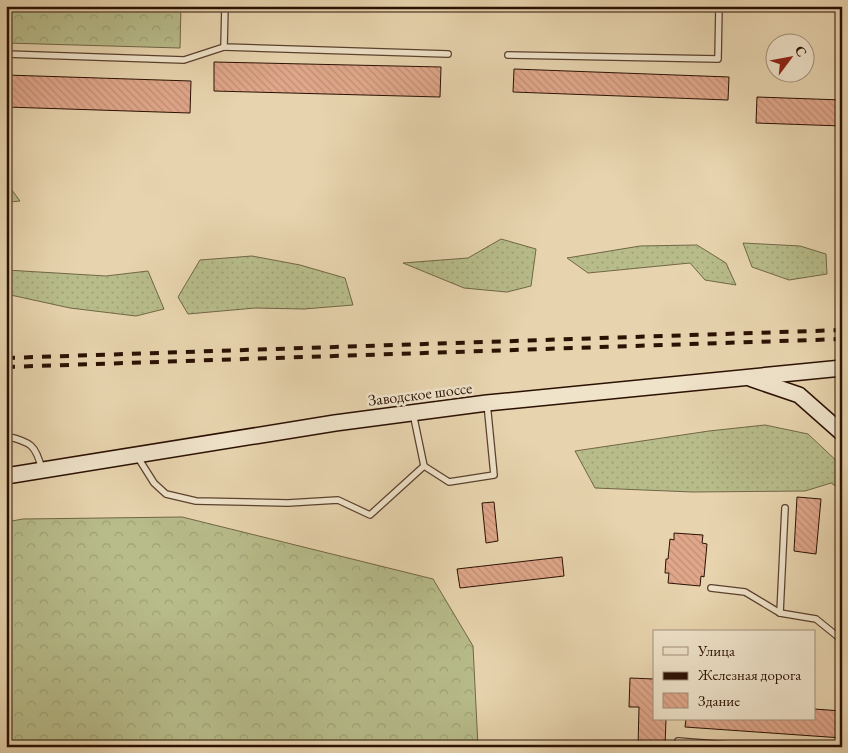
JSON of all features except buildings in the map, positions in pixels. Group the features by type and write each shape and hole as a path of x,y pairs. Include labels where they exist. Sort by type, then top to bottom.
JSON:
{"main road":[{"name":"Заводское шоссе","path":"6,476 335,423 487,403 842,368"},
{"path":"746,377 799,395 842,433"}],"lane":[{"path":"224,47 225,6"},
{"path":"508,55 718,59 720,6"},
{"path":"6,54 184,60 224,47 448,54"},
{"path":"413,413 424,466 449,482 494,476 487,403"},
{"path":"6,436 24,440 38,452 42,471"},
{"path":"136,454 154,483 166,494 196,501 288,503 338,500 370,515 424,466"},
{"path":"780,613 785,508"},
{"path":"711,588 745,592 780,613 816,619 842,640"},
{"path":"678,747 678,741 755,747"}],"green space":[{"path":"6,6 181,6 180,48 6,43"},
{"path":"6,182 20,201 9,202 10,214 6,210"},
{"path":"501,239 536,249 531,286 507,292 464,288 403,263 468,258"},
{"path":"743,243 800,246 826,254 827,274 789,280 752,267"},
{"path":"697,245 726,263 736,285 705,280 690,263 588,273 567,258 640,246"},
{"path":"252,256 300,265 345,278 353,305 304,309 255,308 188,314 178,297 200,260"},
{"path":"6,270 106,276 148,271 164,309 136,316 70,308 6,294"},
{"path":"765,425 808,434 842,466 842,490 831,483 805,491 693,492 595,488 575,451 709,431"},
{"path":"182,517 433,579 473,646 478,747 6,747 6,522 23,519"}],"railway":[{"path":"6,358 842,330"},
{"path":"6,367 842,339"}]}
